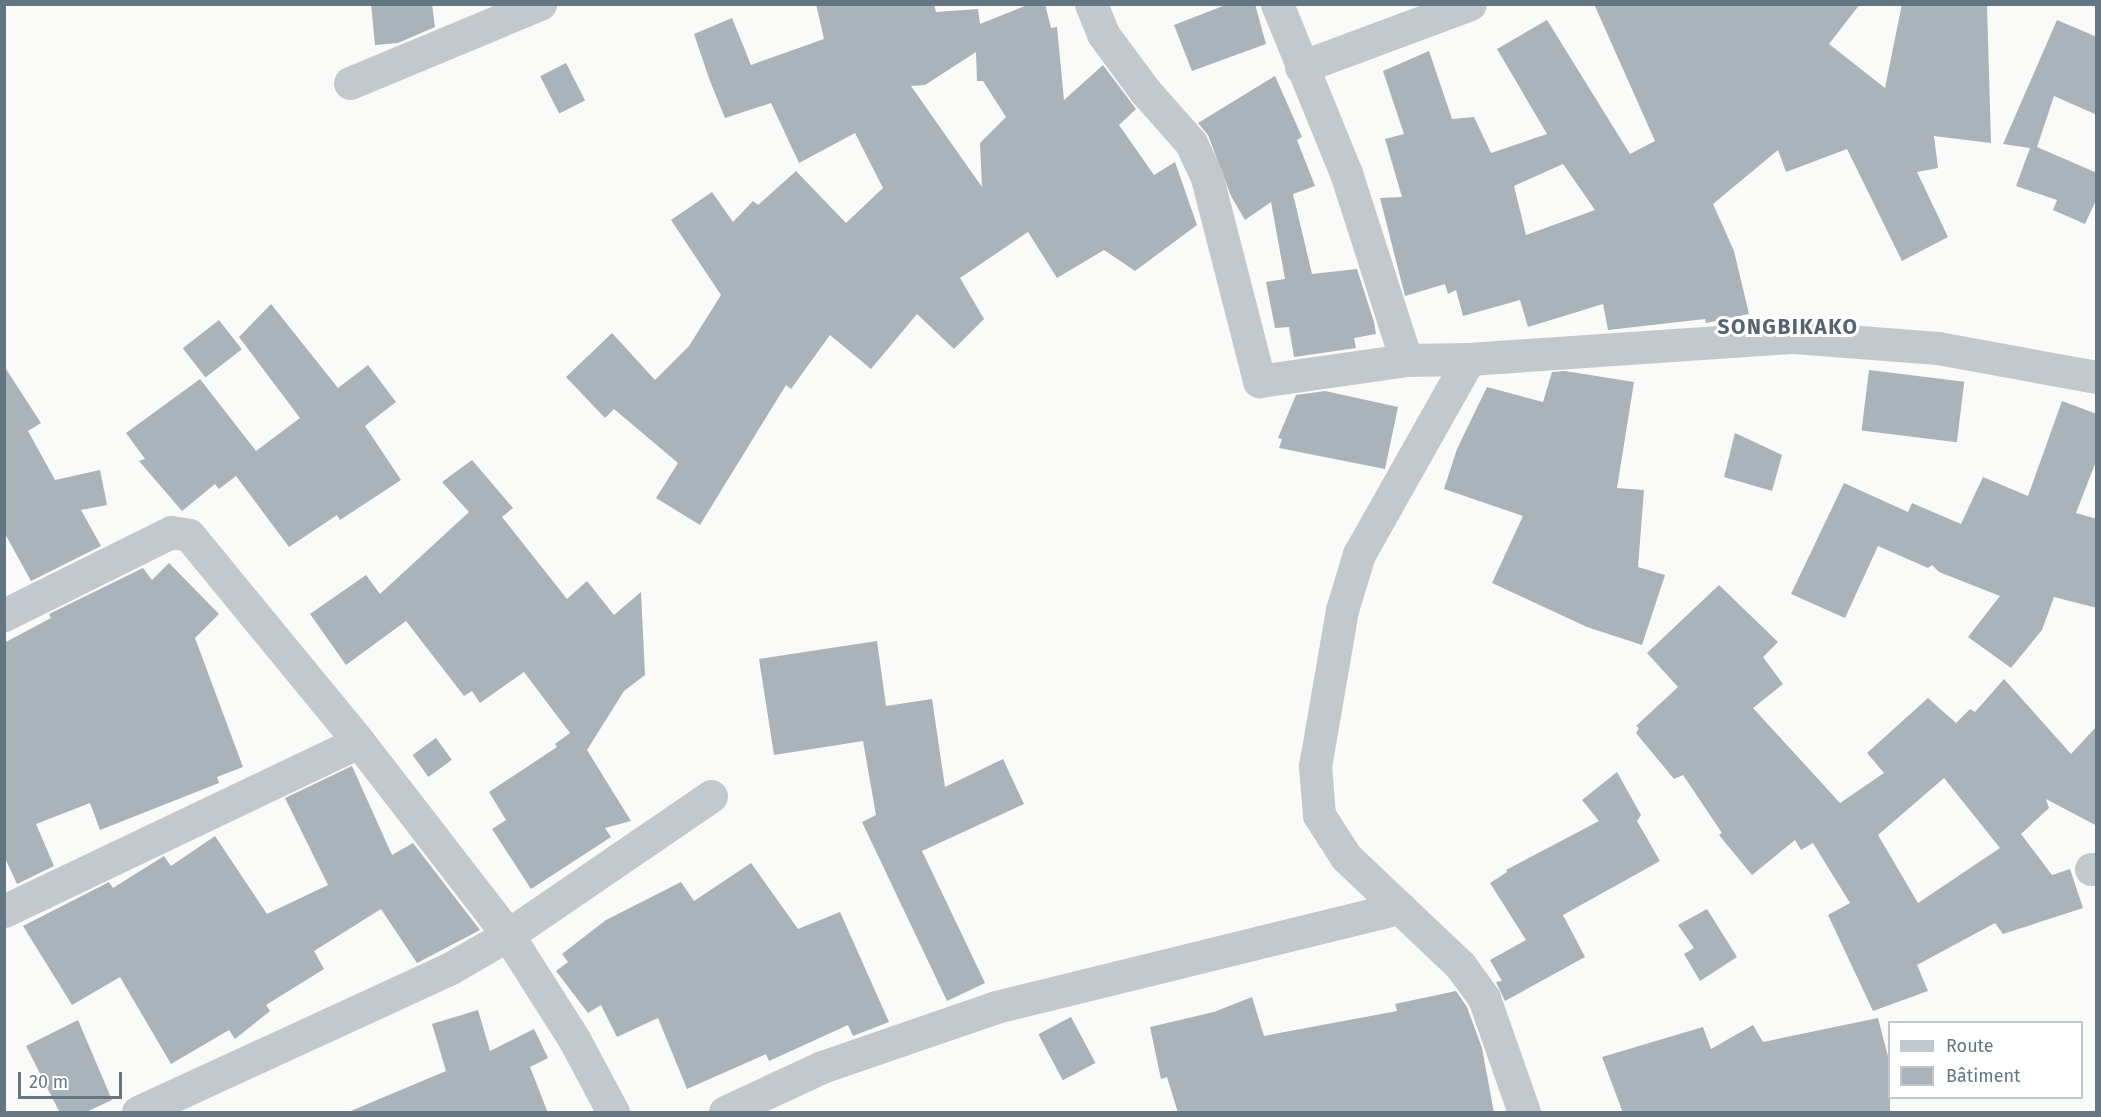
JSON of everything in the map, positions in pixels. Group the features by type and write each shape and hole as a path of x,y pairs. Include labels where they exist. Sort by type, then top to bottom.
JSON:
{"street":[{"path":"350,83 540,4"},
{"path":"1091,4 1103,34 1145,91 1191,143 1207,178 1259,381 1406,360 1469,359 1794,337 1938,348 2097,377"},
{"path":"1277,4 1346,173 1406,360"},
{"path":"1301,67 1470,4"},
{"path":"1469,359 1359,554 1342,610 1315,766 1319,815 1346,856 1460,965 1484,998 1524,1113"},
{"path":"4,615 171,532 189,535 360,742 508,935 574,1039 613,1113"},
{"path":"4,911 360,742"},
{"path":"138,1113 449,969 508,935 711,796"},
{"path":"725,1113 822,1067 996,1007 1400,908"}],"building":[{"path":"371,4 432,4 435,27 398,43 375,45"},
{"path":"816,4 934,4 936,12 978,9 980,24 1030,4 1045,4 1051,28 1057,27 1064,100 1103,65 1136,109 1119,125 1154,175 1175,162 1197,225 1135,271 1104,250 1057,278 1028,232 960,278 984,319 954,349 917,314 871,369 830,335 791,389 786,385 700,525 656,498 678,463 614,409 605,418 566,377 612,333 655,380 689,346 721,295 671,220 712,192 733,222 753,201 758,205 796,171 846,223 883,188 855,133 799,163 771,103 725,118 694,34 732,18 751,65 824,39","holes":["976,52 977,81 983,81 1006,117 980,143 982,187 911,86 925,85"]},
{"path":"1228,4 1255,4 1266,44 1192,71 1174,25"},
{"path":"1594,4 1860,4 1829,44 1885,88 1902,4 1987,4 1991,143 1934,136 1938,168 1917,172 1948,237 1902,261 1847,149 1786,172 1778,150 1713,204 1734,251 1749,314 1706,323 1705,319 1608,330 1603,304 1528,327 1520,300 1463,316 1456,290 1448,294 1445,284 1405,296 1380,198 1402,197 1385,139 1404,134 1383,71 1429,51 1452,119 1474,117 1491,153 1547,134 1497,49 1547,20 1630,154 1655,141","holes":["1563,164 1595,210 1526,235 1514,186"]},
{"path":"2057,20 2097,37 2097,115 2054,96 2037,147 2097,173 2097,198 2085,224 2053,210 2057,200 2016,186 2030,148 2003,144"},
{"path":"566,63 585,100 559,114 540,76"},
{"path":"1275,76 1302,137 1297,140 1315,186 1293,194 1312,274 1357,269 1374,322 1376,334 1354,338 1356,348 1294,357 1289,327 1275,328 1266,282 1285,279 1271,202 1245,220 1231,196 1208,135 1198,123"},
{"path":"271,304 338,388 368,365 396,402 365,426 401,480 340,520 337,515 289,547 236,476 219,489 215,484 182,511 139,461 145,459 126,433 200,379 256,451 300,418 239,337"},
{"path":"219,320 242,349 206,377 183,348"},
{"path":"4,366 41,423 28,431 55,480 100,470 107,505 81,510 101,546 31,581 4,532"},
{"path":"1869,370 1964,382 1957,442 1862,431"},
{"path":"1565,371 1634,382 1617,488 1644,490 1638,567 1665,575 1642,645 1587,627 1492,583 1523,516 1444,489 1457,449 1487,387 1543,402 1552,372"},
{"path":"1325,391 1398,407 1385,469 1279,448 1282,439 1278,438 1296,395"},
{"path":"2062,401 2097,414 2097,459 2076,513 2097,519 2097,608 2054,597 2042,630 2011,668 1968,637 2000,596 1939,572 1932,565 1928,568 1878,546 1845,618 1791,594 1844,483 1908,512 1912,503 1961,524 1983,477 2028,496"},
{"path":"1735,433 1782,455 1772,491 1724,477"},
{"path":"472,460 513,508 502,517 567,599 587,581 614,615 641,592 645,675 624,691 587,750 631,821 605,828 611,837 531,889 492,829 506,820 489,792 557,747 555,744 570,733 524,672 480,703 472,691 464,696 406,621 346,665 310,614 366,575 380,594 469,512 442,482"},
{"path":"169,563 219,614 195,638 243,767 217,777 219,783 100,830 90,803 36,824 54,866 17,884 4,856 4,643 51,618 49,614 143,568 152,580"},
{"path":"1719,585 1778,642 1763,657 1783,684 1753,708 1840,803 1884,773 1867,753 1928,698 1956,723 1970,709 1975,712 2004,679 2071,754 2097,726 2097,826 2046,799 2049,808 2021,834 2052,875 2070,869 2083,908 2003,934 1995,923 1917,965 1928,991 1873,1011 1828,915 1850,903 1813,843 1801,850 1795,840 1752,875 1719,835 1722,833 1683,775 1674,779 1636,733 1639,728 1636,726 1678,687 1647,653","holes":["1944,778 2000,848 1918,903 1878,835"]},
{"path":"877,641 886,706 932,699 945,787 1003,759 1024,804 922,851 985,983 947,1001 862,822 876,815 863,741 774,755 759,659"},
{"path":"436,738 452,760 428,777 413,755"},
{"path":"352,766 392,855 413,843 480,930 417,963 381,909 314,951 324,969 266,1005 270,1011 235,1039 229,1030 171,1064 120,977 72,1005 23,926 109,882 113,888 164,856 171,866 215,836 267,914 328,885 285,798"},
{"path":"1617,772 1641,815 1637,821 1660,861 1563,915 1585,957 1505,1001 1496,982 1502,981 1490,960 1526,940 1490,883 1507,872 1506,870 1599,821 1582,800"},
{"path":"751,863 798,929 840,912 889,1022 853,1036 848,1025 769,1061 766,1054 687,1089 658,1018 617,1037 601,1005 588,1013 556,971 568,962 562,954 606,920 681,882 694,901"},
{"path":"1707,909 1737,957 1700,981 1684,954 1694,948 1678,925"},
{"path":"1456,991 1467,1007 1482,1048 1494,1113 1178,1113 1167,1077 1161,1079 1150,1027 1214,1012 1252,997 1264,1036 1397,1011 1395,1004"},
{"path":"478,1010 490,1051 534,1029 548,1058 530,1067 548,1113 346,1113 446,1071 432,1024"},
{"path":"1071,1017 1095,1063 1063,1080 1038,1034"},
{"path":"1878,1018 1888,1056 1890,1113 1623,1113 1602,1057 1703,1027 1711,1049 1753,1025 1763,1042"},
{"path":"78,1020 112,1100 84,1113 60,1113 26,1046"}],"district":[{"name":"SONGBIKAKO","path":"1788,327"}]}
